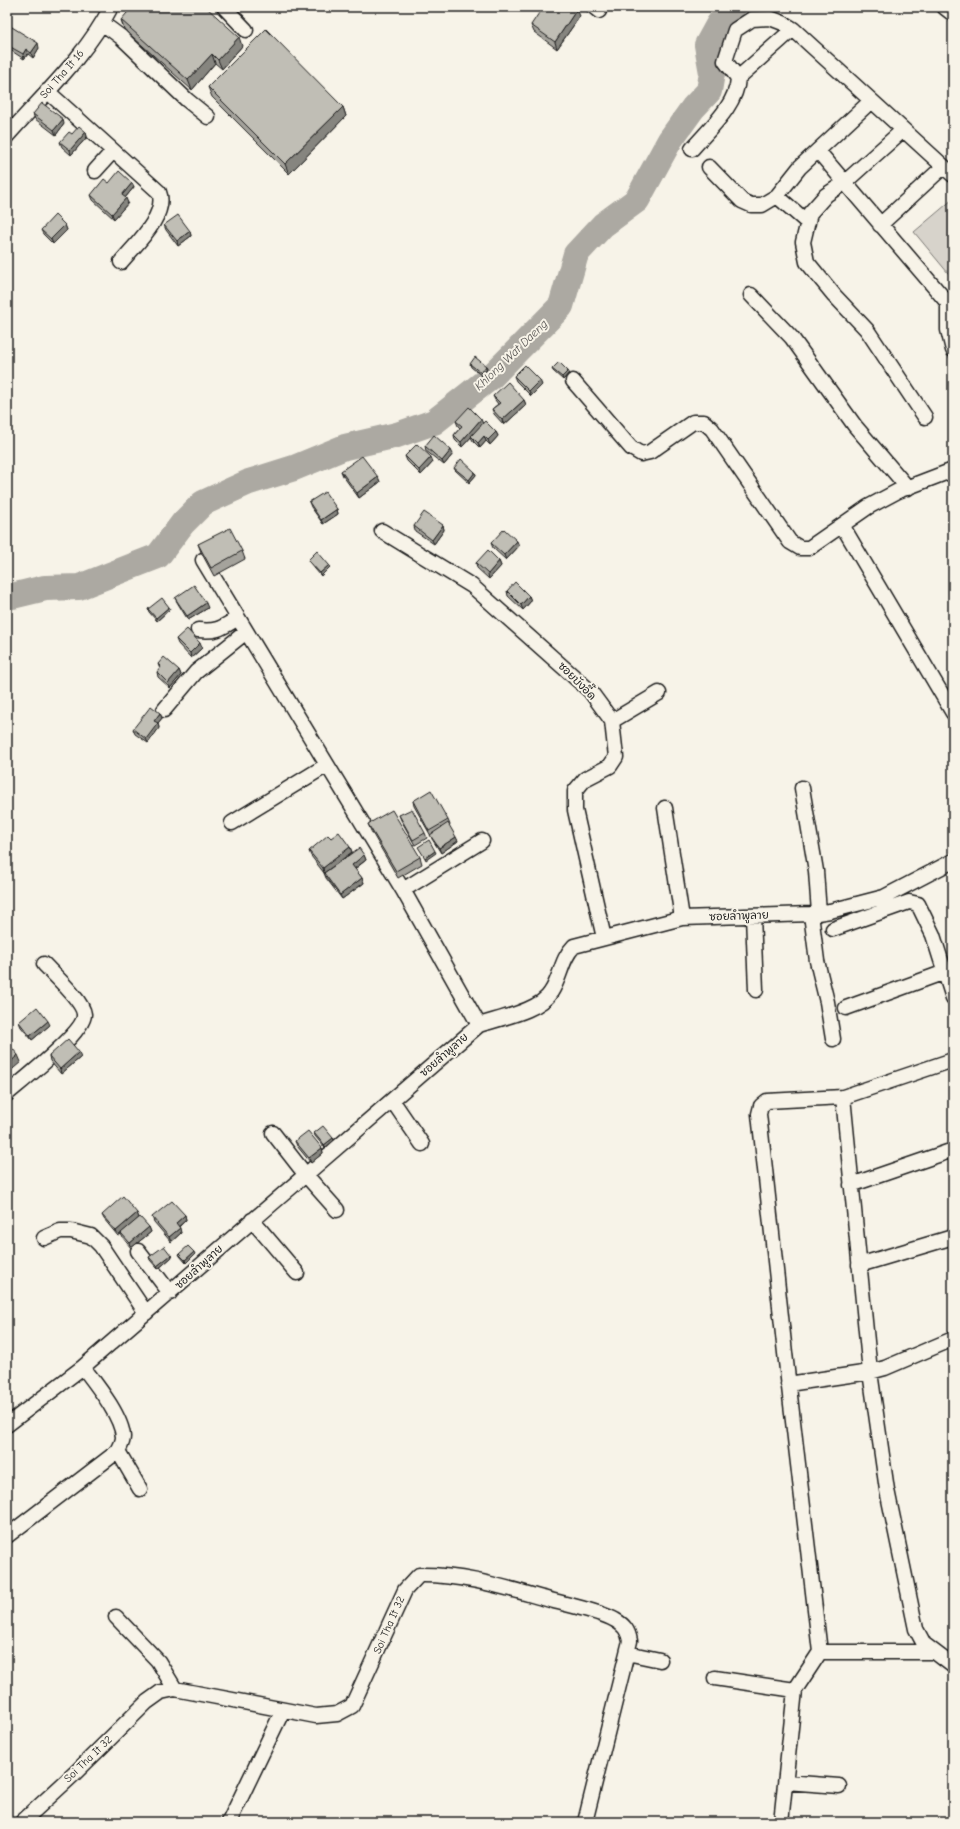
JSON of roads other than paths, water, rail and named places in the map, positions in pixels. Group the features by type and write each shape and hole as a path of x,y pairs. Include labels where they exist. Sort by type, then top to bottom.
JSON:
{"street":[{"path":"224,7 246,30"},
{"path":"944,7 953,14"},
{"name":"Soi Tha It 16","path":"7,136 66,70 102,23 109,8"},
{"path":"692,149 733,100 738,86 738,78 725,61 735,30 752,19 770,18 783,22 793,29 948,171 880,225"},
{"path":"102,23 121,37 187,100 208,117"},
{"path":"738,78 793,29"},
{"path":"47,91 159,192 162,199 155,220 121,262"},
{"path":"709,167 742,201 751,206 762,205 777,196 800,167 871,101"},
{"path":"903,130 844,183 826,195 810,213 803,242 807,262 834,295 867,330 925,417"},
{"path":"95,171 113,151"},
{"path":"818,151 951,307 948,330 953,350"},
{"path":"777,196 808,223"},
{"path":"751,295 792,338 855,426 908,488"},
{"path":"573,381 632,448 641,454 650,452 693,422 704,422 712,429 790,542 800,548 810,548 868,507 908,488 953,470"},
{"path":"842,525 953,713"},
{"name":"ซอยบังอี๊ด","path":"382,531 472,586 590,691 612,721 616,757 610,766 585,779 575,791 575,810 604,938"},
{"path":"203,560 403,890 479,1025"},
{"path":"198,630 212,632 238,618"},
{"path":"164,710 196,672 246,632"},
{"path":"612,721 659,693"},
{"path":"232,823 327,765"},
{"path":"802,788 816,871 815,914 817,962 827,1002 833,1039"},
{"path":"665,808 682,918"},
{"path":"403,890 482,841"},
{"name":"ซอยลำพูลาย","path":"7,1425 83,1367 479,1025 534,1007 544,1000 552,992 566,953 574,946 682,918 815,914 884,897 953,861"},
{"path":"833,930 909,902 918,904 933,935 953,998"},
{"path":"753,916 756,990"},
{"path":"7,1094 67,1041 83,1022 84,1013 79,1003 44,964"},
{"path":"846,1008 945,972"},
{"path":"781,1822 795,1690 820,1652 788,1384 759,1114 761,1106 767,1101 843,1096 953,1060"},
{"path":"843,1096 870,1372 887,1490 916,1629 924,1644 953,1666"},
{"path":"392,1100 422,1144"},
{"path":"273,1133 305,1174 337,1210"},
{"path":"852,1185 953,1150"},
{"path":"252,1220 297,1273"},
{"path":"44,1238 60,1231 72,1231 91,1236 101,1246 146,1313"},
{"path":"859,1265 953,1237"},
{"path":"138,1251 170,1293"},
{"path":"788,1384 870,1372 885,1368 953,1339"},
{"path":"7,1536 118,1451 123,1435 118,1423 100,1389 83,1367"},
{"path":"118,1451 140,1489"},
{"name":"Soi Tha It 32","path":"22,1822 74,1774 147,1702 161,1692 176,1689 316,1716 338,1714 352,1706 405,1590 419,1575 441,1575 468,1579 576,1606 614,1619 628,1630 630,1641 585,1822"},
{"path":"116,1618 158,1661 176,1689"},
{"path":"820,1652 933,1652"},
{"path":"627,1653 660,1660"},
{"path":"715,1678 795,1690"},
{"path":"228,1822 283,1710"},
{"path":"786,1782 840,1786"}],"waterway":[{"name":"Khlong Wat Daeng","path":"7,595 12,596 45,588 79,587 158,556 183,523 203,503 249,482 294,468 345,447 397,435 434,422 491,377 561,306 576,254 603,225 637,200 670,140 693,108 709,91 712,73 707,45 718,25 733,7"}]}
